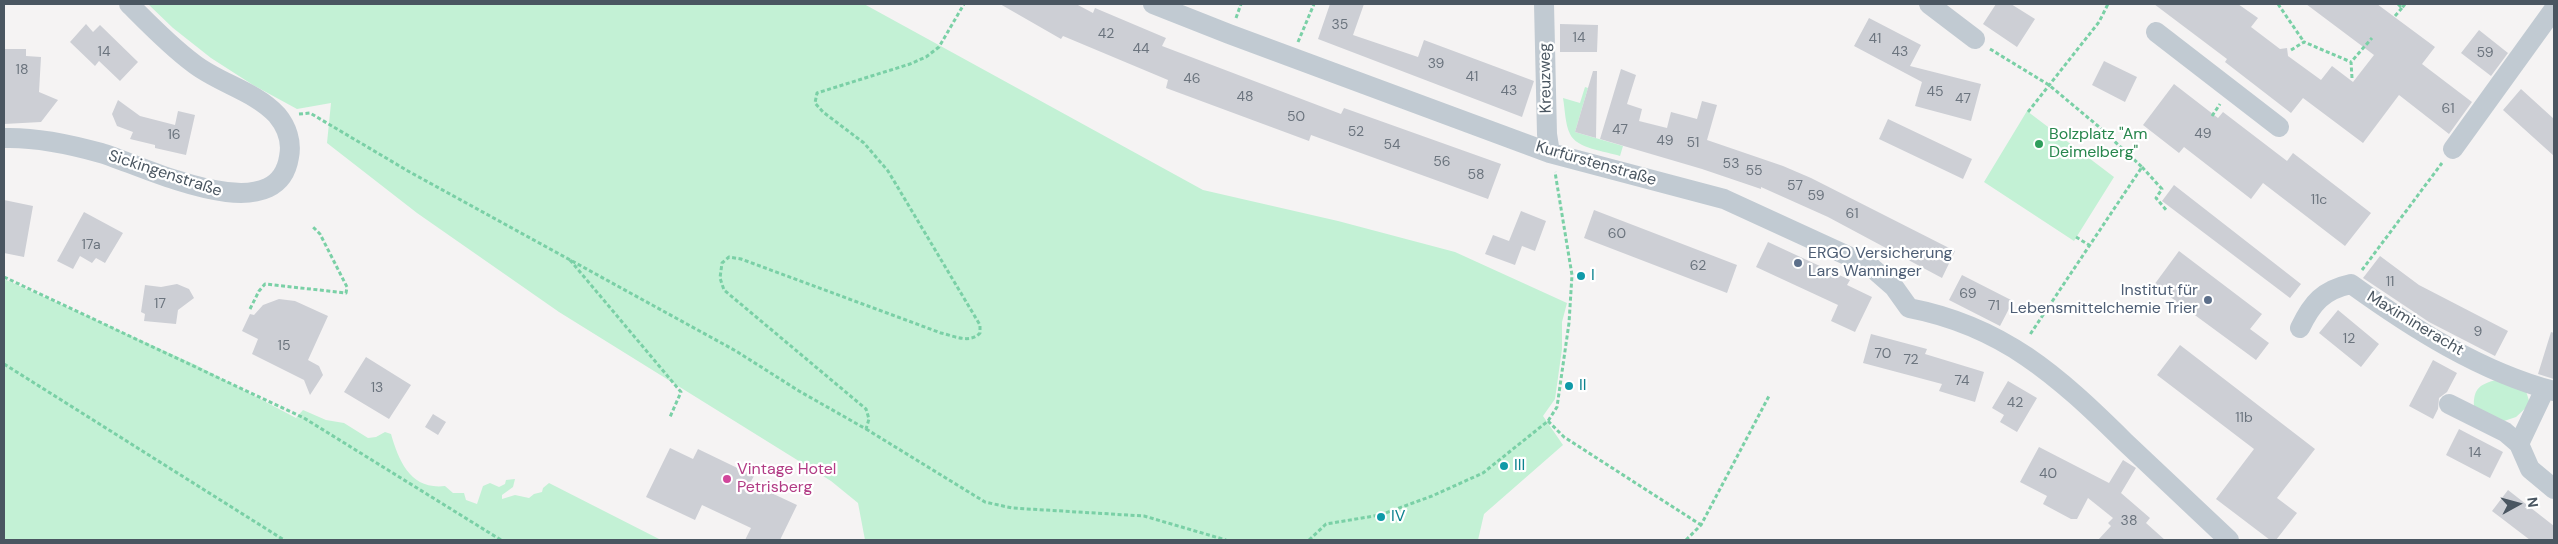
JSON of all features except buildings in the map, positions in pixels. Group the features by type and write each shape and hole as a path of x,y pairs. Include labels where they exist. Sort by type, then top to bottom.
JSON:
{"street":[{"name":"Sickingenstraße","path":"4,138 50,140 77,146 209,190 237,195 264,190 276,181 286,168 289,160 290,142 276,115 259,101 193,63 129,4"},
{"name":"Kurfürstenstraße","path":"1153,4 1550,153 1724,199 1779,222 1870,266 1894,287 1909,308 1939,314 1980,330 2021,351"},
{"name":"Kreuzweg","path":"1544,4 1547,134 1550,153"},
{"path":"1929,4 1975,38"},
{"path":"2453,150 2554,9 2550,4"},
{"path":"2156,32 2279,127"},
{"name":"Maximineracht","path":"2300,328 2306,314 2326,291 2351,284 2397,317 2451,347 2480,362 2550,390 2519,444"},
{"path":"2021,351 2099,413 2228,540"},
{"path":"2449,404 2505,432 2519,444 2530,469 2554,489"}],"path":[{"path":"866,429 869,419 866,409 724,290 720,278 722,263 729,257 741,259 941,333 968,339 975,338 980,333 980,325 888,171 864,143 822,112 816,103 817,93 910,64 926,57 939,47 964,4"},
{"path":"1233,25 1241,4"},
{"path":"1296,47 1314,4"},
{"path":"2028,112 2099,22 2108,4"},
{"path":"2278,4 2304,42 2351,62"},
{"path":"2395,16 2404,6 2398,4"},
{"path":"1975,38 2049,86 2098,126 2142,167 2162,189 2156,198 2168,211"},
{"path":"2352,78 2351,62 2372,38"},
{"path":"2291,50 2304,42"},
{"path":"276,115 310,113 408,171 736,351 800,392 866,429 985,502 1012,508 1144,516 1226,540"},
{"path":"2351,284 2453,150"},
{"path":"1310,540 1326,524 1380,514 1432,496 1483,473 1548,421 1558,407 1562,385 1572,282 1570,252 1550,153"},
{"path":"2021,351 2142,167"},
{"path":"250,309 259,291 265,284 346,293 347,287 320,234 313,228"},
{"path":"2076,237 2089,245"},
{"path":"568,258 681,392 670,417"},
{"path":"4,277 304,418 501,540"},
{"path":"4,364 284,540"},
{"path":"1686,540 1701,525 1769,396"},
{"path":"1548,421 1564,437 1701,525"}],"green space":[{"path":"148,4 864,4 1203,190 1338,221 1455,252 1567,303 1562,322 1562,349 1555,399 1543,416 1563,445 1484,514 1478,540 865,540 858,503 831,481 559,312 417,213 327,143 331,103 297,109 253,85 211,58 173,28"},
{"path":"1585,87 1588,88 1575,132 1623,146 1620,156 1585,146 1570,134 1563,98 1580,103"},
{"name":"Bolzplatz \"Am Deimelberg\"","path":"2027,111 2114,177 2074,241 1984,182"},
{"path":"4,279 196,365 296,418 303,410 326,420 344,423 368,438 376,437 385,432 391,434 398,454 408,472 423,484 445,486 453,493 464,493 466,500 477,504 483,486 490,483 499,487 505,484 506,480 515,479 513,487 502,495 502,499 515,495 529,498 534,494 542,492 543,488 549,483 661,540 4,540"},
{"path":"2496,380 2526,391 2530,404 2516,417 2498,423 2474,407 2476,392 2479,388 2486,383"}],"place":[{"name":"Bolzplatz \"Am Deimelberg\"","path":"2039,144"},
{"name":"ERGO Versicherung Lars Wanninger","path":"1798,263"},
{"name":"I","path":"1581,276"},
{"name":"Institut für Lebensmittelchemie Trier","path":"2208,300"},
{"name":"II","path":"1569,386"},
{"name":"III","path":"1504,466"},
{"name":"Vintage Hotel Petrisberg","path":"727,479"},
{"name":"IV","path":"1381,517"}]}
